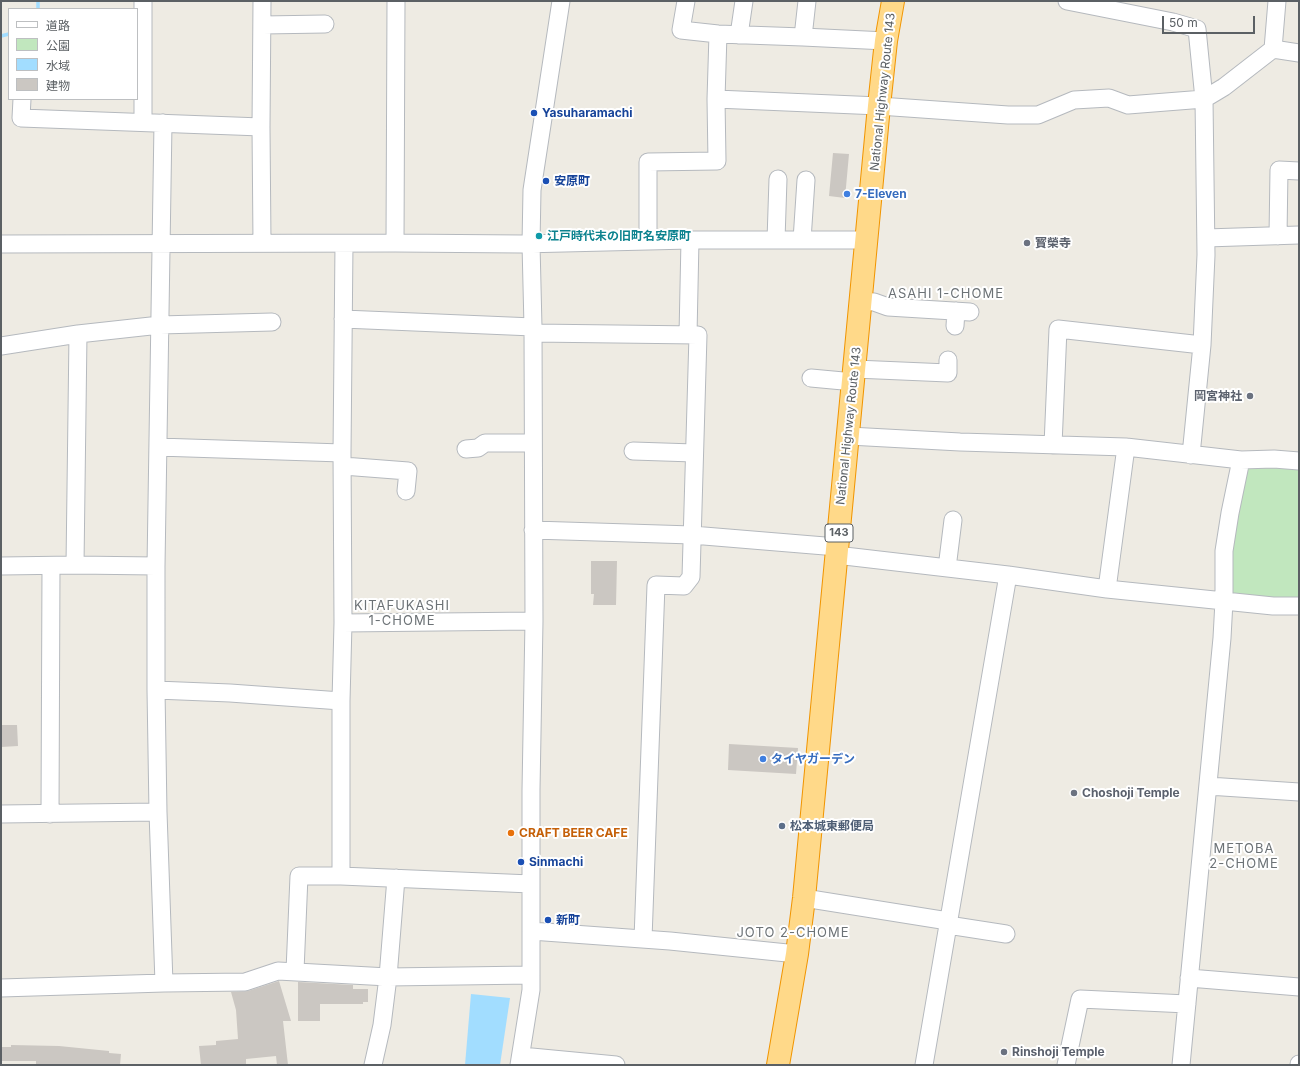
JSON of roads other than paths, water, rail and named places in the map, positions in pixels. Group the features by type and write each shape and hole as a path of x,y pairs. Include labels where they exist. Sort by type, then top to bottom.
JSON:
{"highway":[{"name":"National Highway Route 143","path":"778,1065 797,954 804,898 886,41 893,1"}],"street":[{"path":"143,1 143,122"},
{"path":"262,1 262,243"},
{"path":"395,243 396,1"},
{"path":"561,1 532,190 531,244 533,330 534,621 531,790 531,990 520,1061 616,1065"},
{"path":"686,1 681,30 718,34 886,41"},
{"path":"739,35 744,1"},
{"path":"803,37 807,1"},
{"path":"1067,1 1173,22 1197,29 1204,99 1206,238 1202,345 1191,455"},
{"path":"1273,49 1277,1"},
{"path":"262,25 325,24"},
{"path":"648,241 648,162 717,161 716,99 718,34"},
{"path":"716,99 880,106 1008,116 1038,115 1074,100 1109,98 1128,104 1204,99 1224,87 1273,49 1299,53"},
{"path":"22,100 21,118 261,127"},
{"path":"163,123 156,566 156,690 158,812 164,982"},
{"path":"1278,236 1279,170 1299,171"},
{"path":"776,240 778,179"},
{"path":"802,240 806,180"},
{"path":"1206,238 1299,235"},
{"path":"688,335 690,240"},
{"path":"1,244 531,244 690,240 867,240"},
{"path":"341,876 344,244"},
{"path":"861,301 874,302 888,307 961,316"},
{"path":"343,319 533,330 698,335 691,577 684,586 656,585 643,939"},
{"path":"1,346 78,334 160,325 272,322"},
{"path":"1053,445 1058,329 1202,345"},
{"path":"74,565 78,334"},
{"path":"811,378 950,369"},
{"path":"849,436 960,442 1126,447 1241,460 1274,459 1299,461"},
{"path":"466,449 478,448 485,443 533,443"},
{"path":"158,447 342,460 408,471 406,491"},
{"path":"1107,589 1126,447"},
{"path":"633,451 694,453"},
{"path":"1181,1065 1222,638 1224,551 1241,460"},
{"path":"947,568 953,520"},
{"path":"533,530 692,535 837,551 947,568 1107,589 1273,606 1299,606"},
{"path":"1,566 156,566"},
{"path":"50,814 51,566"},
{"path":"924,1065 1008,575"},
{"path":"343,622 534,621"},
{"path":"156,690 230,693 341,701"},
{"path":"1208,786 1299,792"},
{"path":"1,814 158,812"},
{"path":"295,971 299,876 341,876 531,884"},
{"path":"373,1065 382,1024 388,977 396,878"},
{"path":"804,898 1006,934"},
{"path":"531,931 643,939 797,954"},
{"path":"1,988 164,982 245,982 278,971 388,977 531,975"},
{"path":"1189,978 1299,987"},
{"path":"1066,1065 1080,999 1187,1004"}],"water":[{"path":"471,994 510,998 500,1065 465,1065"}],"waterway":[{"path":"38,1 38,8"},
{"path":"1,36 8,34"}],"place":[{"name":"Yasuharamachi","path":"534,113"},
{"name":"安原町","path":"546,181"},
{"name":"7-Eleven","path":"847,194"},
{"name":"江戸時代末の旧町名安原町","path":"539,236"},
{"name":"寳榮寺","path":"1027,243"},
{"name":"岡宮神社","path":"1250,396"},
{"name":"タイヤガーデン","path":"763,759"},
{"name":"Choshoji Temple","path":"1074,793"},
{"name":"松本城東郵便局","path":"782,826"},
{"name":"CRAFT BEER CAFE","path":"511,833"},
{"name":"Sinmachi","path":"521,862"},
{"name":"新町","path":"548,920"},
{"name":"Rinshoji Temple","path":"1004,1052"}],"district":[{"name":"ASAHI 1-CHOME","path":"946,294"},
{"name":"KITAFUKASHI 1-CHOME","path":"402,614"},
{"name":"METOBA 2-CHOME","path":"1244,856"},
{"name":"JOTO 2-CHOME","path":"793,933"}]}
